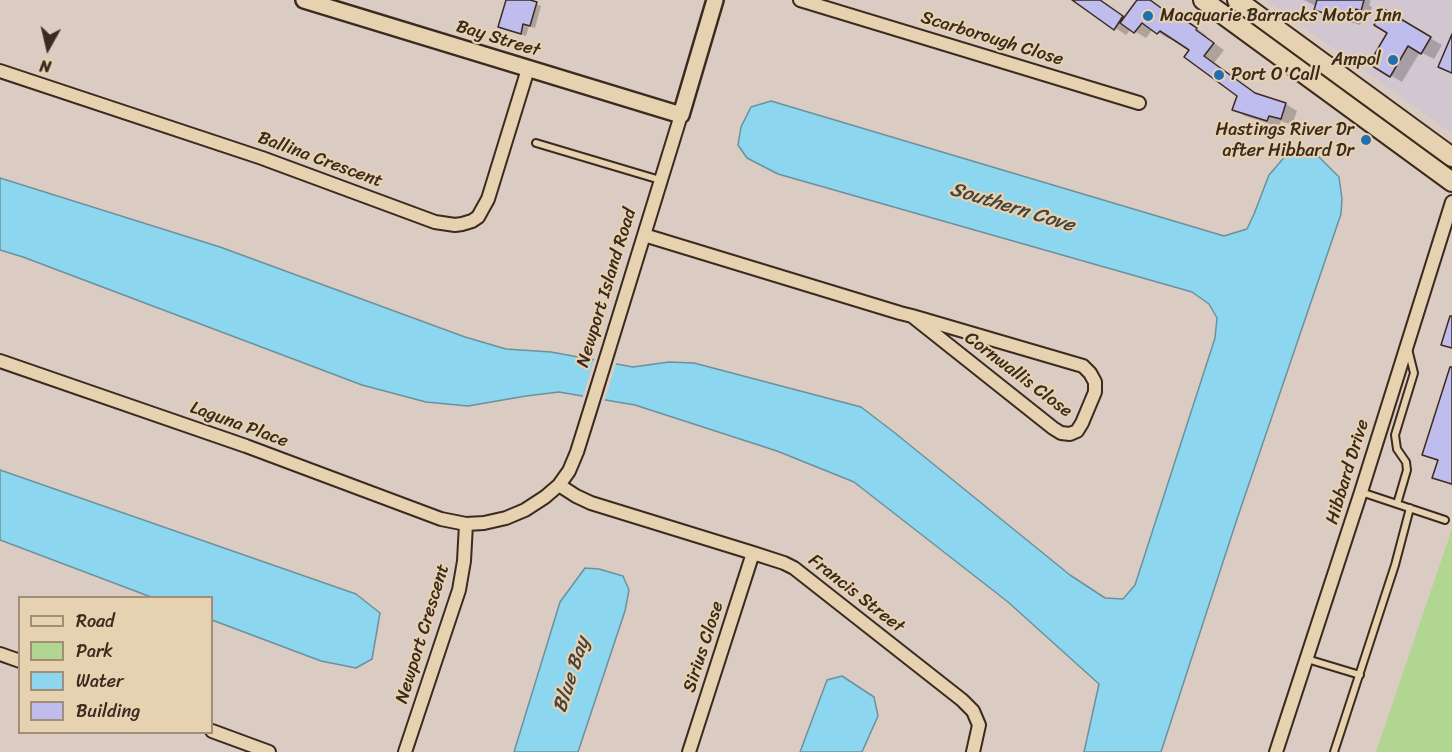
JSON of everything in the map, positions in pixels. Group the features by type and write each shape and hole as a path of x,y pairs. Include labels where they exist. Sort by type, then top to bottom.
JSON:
{"main road":[{"path":"1203,0 1452,182"},
{"path":"1237,0 1452,157"}],"street":[{"name":"Bay Street","path":"304,0 681,115"},
{"name":"Newport Island Road","path":"466,524 506,518 525,510 559,485 569,471 592,404 715,0"},
{"name":"Scarborough Close","path":"806,1 1139,103"},
{"name":"Ballina Crescent","path":"0,71 262,158 435,222 455,225 472,221 478,217 488,199 528,69"},
{"name":"Hibbard Drive","path":"1276,752 1452,202"},
{"name":"Cornwallis Close","path":"644,235 1083,366 1095,382 1095,392 1077,431 1070,434 1061,433 1053,428 912,316"},
{"name":"Laguna Place","path":"0,361 246,446 441,519 466,524"},
{"name":"Francis Street","path":"559,485 591,503 784,563 804,574 973,711 978,725 973,752"},
{"name":"Newport Crescent","path":"405,752 459,590 464,561 466,524"},
{"name":"Sirius Close","path":"689,752 753,553"},
{"path":"0,654 18,660"},
{"path":"213,731 269,752"}],"lane":[{"path":"536,142 660,180"},
{"path":"1397,504 1407,470 1406,462 1397,449 1395,435 1414,373 1407,345"},
{"path":"1361,492 1445,520"},
{"path":"1334,752 1395,565 1410,508"},
{"path":"1307,659 1360,675"}],"shaded area":[{"path":"1266,0 1452,1 1452,133"}],"green space":[{"path":"1452,529 1452,752 1376,752"}],"water":[{"name":"Southern Cove","path":"771,101 1224,236 1247,229 1269,175 1288,153 1314,152 1339,177 1342,199 1341,214 1237,519 1161,752 1084,752 1099,684 1008,602 854,482 777,451 635,405 559,392 468,406 426,402 362,385 0,250 0,178 220,247 465,337 506,349 551,352 633,367 669,362 694,363 861,407 1070,575 1105,598 1123,599 1135,585 1215,338 1217,318 1209,304 1192,292 778,174 747,158 738,145 741,127 751,107"},
{"path":"0,470 356,594 380,613 372,659 356,668 321,661 213,620 213,596 148,596 0,540"},
{"name":"Blue Bay","path":"585,568 599,569 623,576 629,590 625,611 578,752 514,752 560,602"},
{"path":"842,676 874,697 878,716 862,752 800,752 827,680"}],"pier":[{"path":"595,357 617,361 604,403 582,399"}],"building":[{"path":"506,0 537,2 530,26 523,24 521,34 498,27"},
{"path":"1072,0 1100,0 1123,16 1114,30"},
{"path":"1137,0 1150,0 1175,18 1177,15 1197,28 1196,30 1214,43 1204,56 1255,93 1286,103 1281,119 1269,116 1267,121 1232,110 1237,96 1184,57 1189,50 1160,31 1157,34 1142,23 1134,33 1120,23"},
{"path":"1317,0 1364,0 1361,11 1356,9 1352,22 1314,10"},
{"path":"1384,9 1431,37 1421,54 1408,46 1390,77 1369,64 1387,33 1374,25"},
{"path":"1452,34 1452,73 1438,67"},
{"path":"1450,316 1452,316 1452,348 1441,345"},
{"path":"1450,367 1452,367 1452,484 1432,478 1438,460 1422,455"}],"place":[{"name":"Macquarie Barracks Motor Inn","path":"1148,16"},
{"name":"Ampol","path":"1393,60"},
{"name":"Port O'Call","path":"1219,75"},
{"name":"Hastings River Dr after Hibbard Dr","path":"1366,140"}]}
